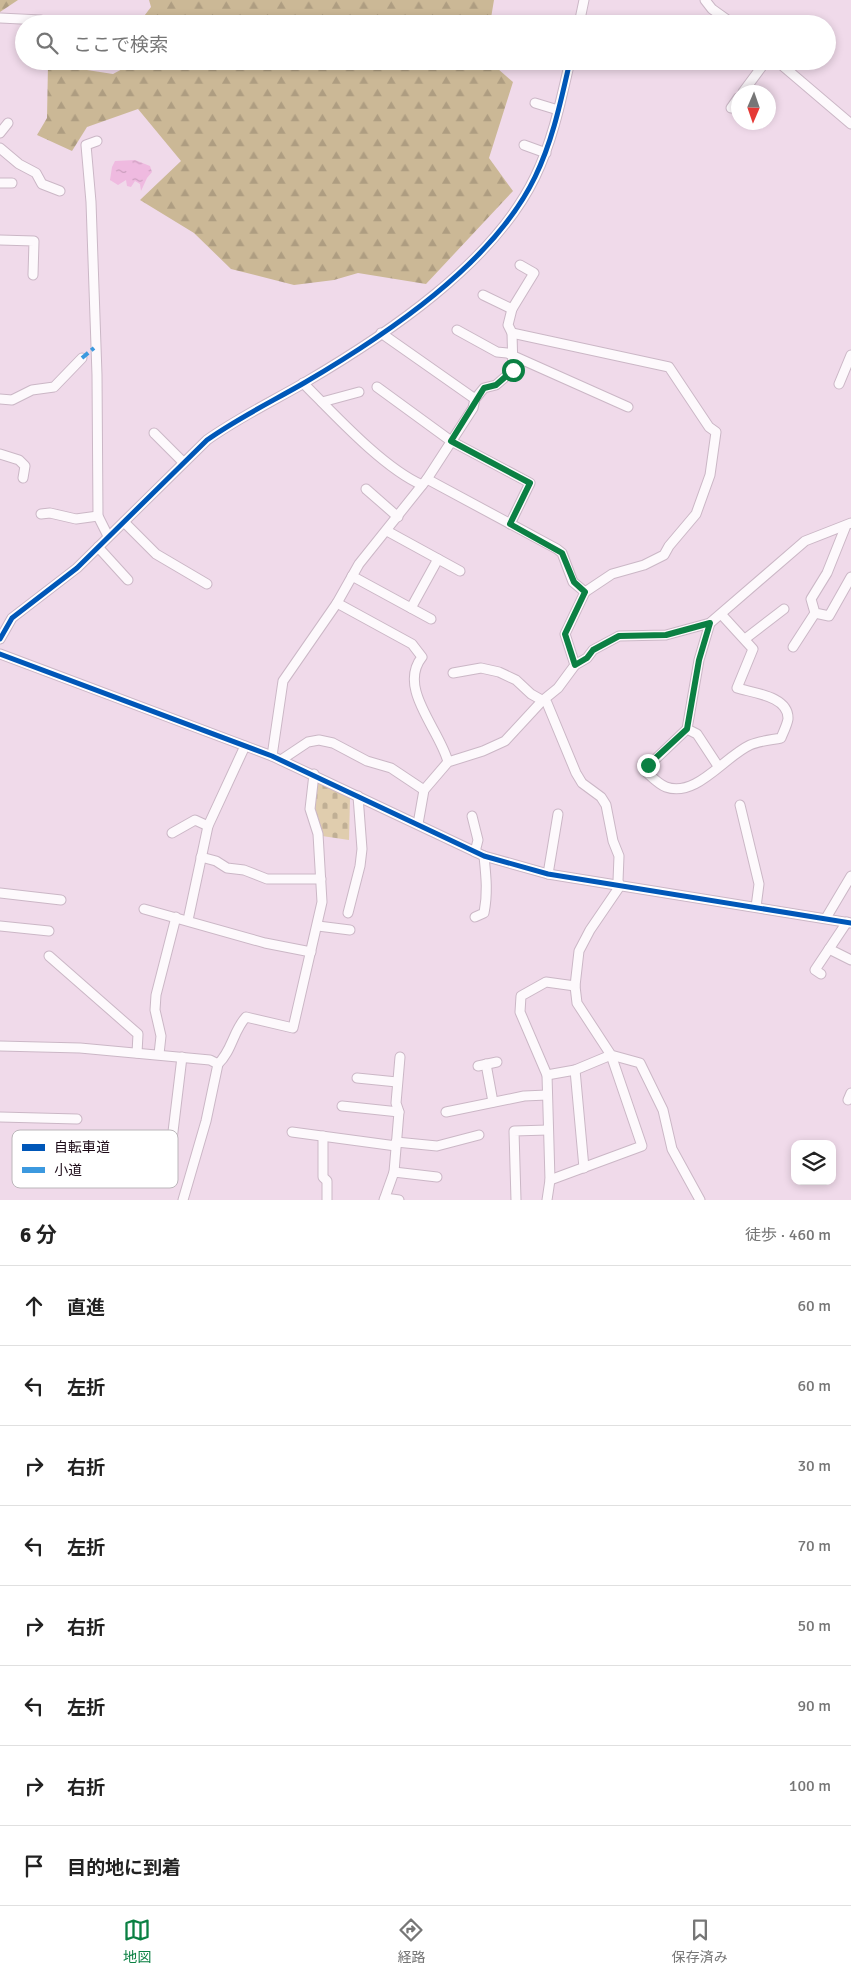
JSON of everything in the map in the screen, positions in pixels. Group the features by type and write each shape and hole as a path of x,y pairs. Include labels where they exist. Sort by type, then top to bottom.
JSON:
{"street":[{"path":"581,15 584,0"},
{"path":"705,0 721,15"},
{"path":"0,18 15,19"},
{"path":"0,639 18,613 77,568 207,440 231,422 303,383 381,333 424,303 486,247 526,195 546,153 568,70"},
{"path":"747,85 759,70"},
{"path":"788,70 851,124"},
{"path":"535,102 558,110"},
{"path":"0,132 8,123"},
{"path":"97,141 86,145 91,202 97,375 98,516 108,536"},
{"path":"524,145 546,153"},
{"path":"0,148 18,164 36,173 42,184 60,191"},
{"path":"0,183 12,182"},
{"path":"0,240 34,241 33,275"},
{"path":"277,758 283,681 337,603 352,576 424,482 473,408 475,399 484,388 496,385 513,370 512,333 508,325 512,309 534,273 520,265"},
{"path":"483,295 512,309"},
{"path":"456,330 497,352 507,353 628,407"},
{"path":"381,333 475,399"},
{"path":"512,333 669,367 709,427 716,432 710,475 696,514 668,546 664,555 644,565 612,574 585,592 565,634 575,665"},
{"path":"839,384 851,355"},
{"path":"0,399 12,400 32,390 54,387 82,358"},
{"path":"303,383 385,460 407,478 424,482 510,524 562,553 574,582 585,592"},
{"path":"377,387 451,441 530,483 510,524"},
{"path":"322,402 359,392"},
{"path":"154,433 183,462"},
{"path":"0,454 19,460 24,466 23,478"},
{"path":"366,489 398,517"},
{"path":"41,514 50,513 76,519 98,516"},
{"path":"124,522 156,554 207,584"},
{"path":"793,646 815,613 811,599 827,573 848,525"},
{"path":"418,824 424,790 448,762 483,751 505,741 542,701 558,688 575,665 587,658 593,650 619,636 666,635 710,623 805,541 848,525"},
{"path":"387,531 460,571"},
{"path":"98,547 128,580"},
{"path":"411,608 438,560"},
{"path":"352,576 432,619"},
{"path":"815,613 830,616 851,577"},
{"path":"337,603 412,644 422,657 416,665 415,692 444,747 448,762"},
{"path":"745,639 784,609"},
{"path":"710,623 699,660 687,729 644,770 665,787 682,788 694,786 718,766 752,744 781,738 788,719 782,704 776,699 737,688 753,649 721,614"},
{"path":"0,654 277,758 479,854 548,874 849,923 814,970 821,974"},
{"path":"453,673 481,668 499,672 516,680 547,704 576,773 582,782 601,797 606,805 613,841 619,856 618,881 620,886"},
{"path":"687,729 697,734 718,766"},
{"path":"277,758 308,742 319,740 333,743 367,761 392,768 424,790"},
{"path":"188,920 208,826 245,746"},
{"path":"182,1200 206,1121 218,1064 226,1057 241,1022 246,1017 293,1028 322,902 318,834 310,809 314,774"},
{"path":"348,913 360,866 362,849 358,796"},
{"path":"740,805 759,884 756,907"},
{"path":"548,874 558,814"},
{"path":"472,816 478,840 479,854 488,886 484,913 475,917"},
{"path":"172,833 184,824 195,820 208,826"},
{"path":"202,857 216,861 227,868 244,870 267,879 321,879"},
{"path":"826,918 851,876"},
{"path":"550,1180 642,1146 611,1055 577,1003 575,986 579,951 590,930 620,886"},
{"path":"0,893 62,900"},
{"path":"144,910 188,920 265,943 311,952"},
{"path":"159,1054 161,1036 155,1010 156,995 176,917"},
{"path":"0,926 49,931"},
{"path":"318,926 350,930"},
{"path":"829,949 851,960"},
{"path":"49,956 138,1034 137,1052"},
{"path":"548,1200 550,1180 547,1075 520,1012 519,999 546,982 575,986"},
{"path":"0,1046 80,1048 137,1052 210,1060 218,1064"},
{"path":"547,1075 574,1070 611,1055 640,1063 663,1110 672,1148 700,1200"},
{"path":"173,1130 182,1057"},
{"path":"399,1200 385,1199 394,1172 399,1112 396,1103 400,1057"},
{"path":"494,1102 482,1065 497,1062"},
{"path":"574,1070 584,1168"},
{"path":"358,1078 398,1082"},
{"path":"446,1112 524,1096 547,1095"},
{"path":"342,1106 399,1112"},
{"path":"0,1117 77,1119"},
{"path":"516,1200 514,1131 548,1130"},
{"path":"292,1132 396,1144 437,1146 479,1135"},
{"path":"323,1136 322,1177 327,1181 327,1200"},
{"path":"394,1172 437,1177"}],"green space":[{"path":"0,0 18,0 0,12"},
{"path":"149,0 494,0 492,15 145,15 151,7"},
{"path":"48,70 87,70 113,74 120,70 499,70 513,82 489,158 513,191 426,284 358,273 334,280 294,285 231,269 194,233 140,200 181,161 138,109 87,127 72,151 37,135 47,118"},
{"path":"317,782 350,798 349,840 322,836 313,809"}],"water":[{"path":"135,160 150,166 152,172 141,191 140,184 135,181 131,187 127,186 126,180 118,185 110,180 115,161"}],"marked path":[{"path":"82,358 94,348"}],"cycle path":[{"path":"0,639 12,618 77,568 207,440 369,343 402,320 465,268 493,239 516,209 535,177 552,134 568,70"},
{"path":"0,654 272,756 484,856 548,874 851,923"}],"route":[{"path":"513,370 496,385 484,388 475,399 473,408 451,441 530,483 510,524 562,553 574,582 585,592 565,634 575,665 587,658 593,650 619,636 666,635 710,623 699,660 687,729 648,765"}]}
